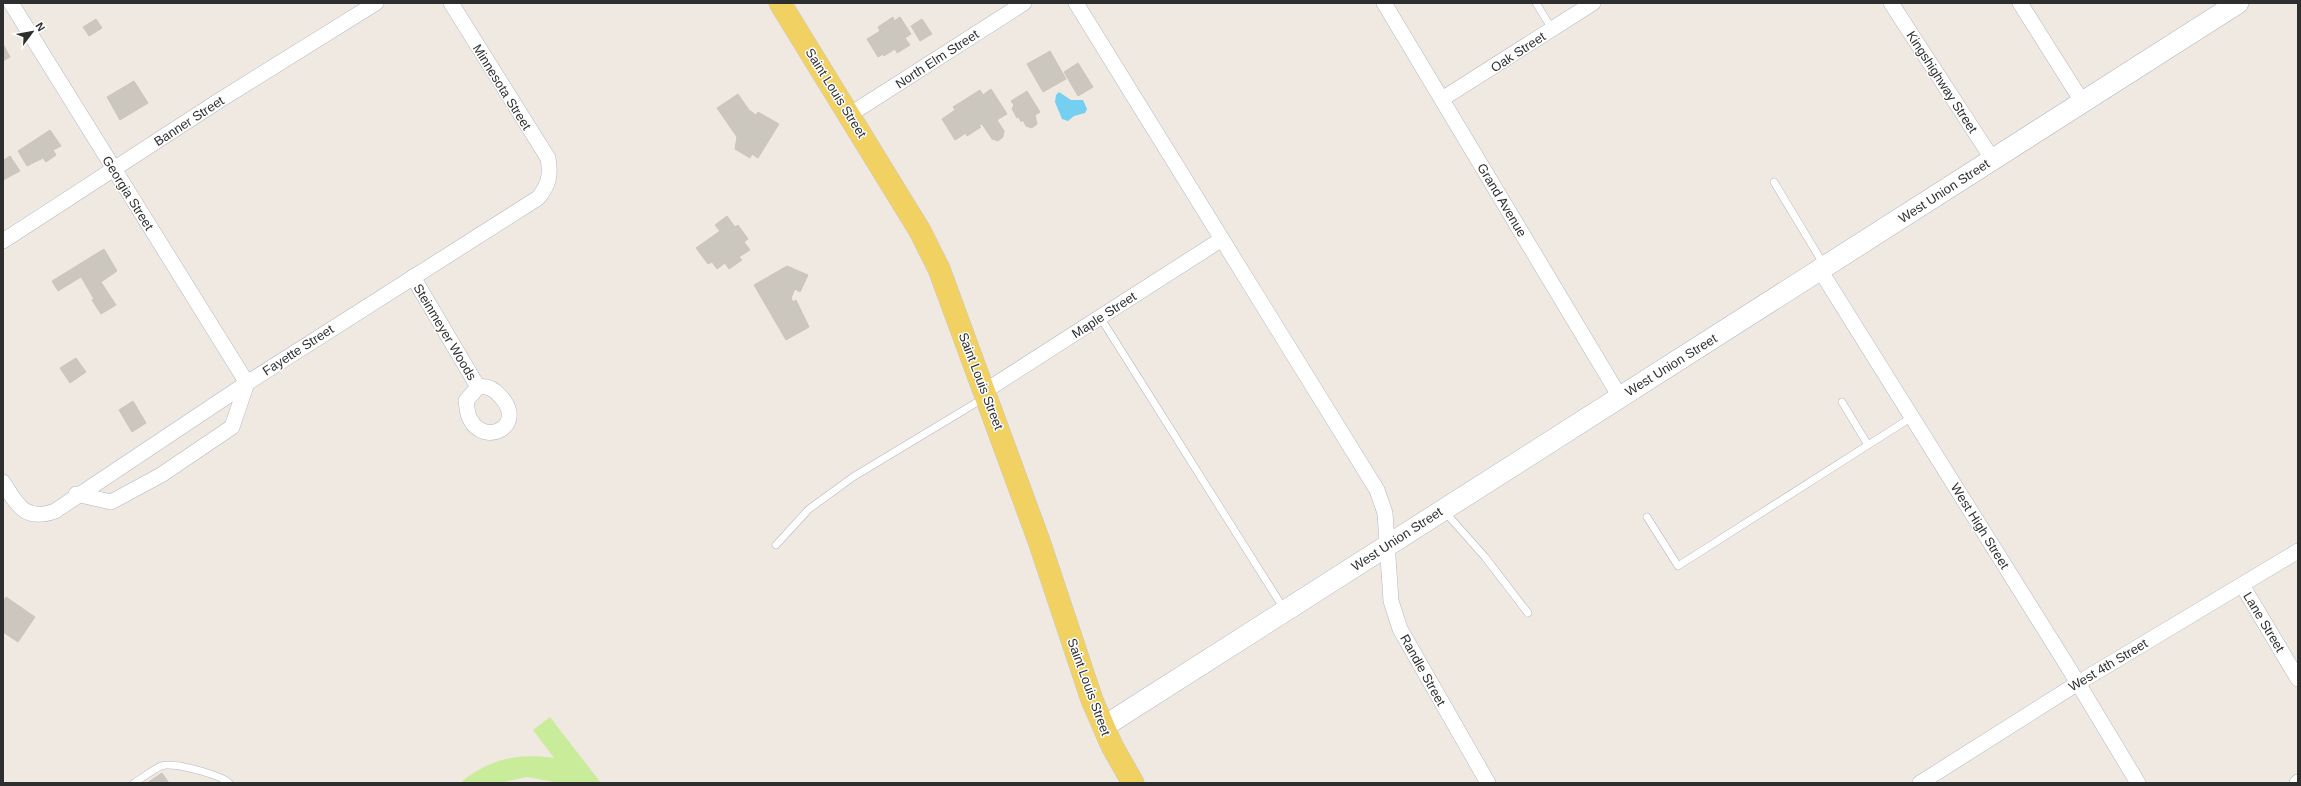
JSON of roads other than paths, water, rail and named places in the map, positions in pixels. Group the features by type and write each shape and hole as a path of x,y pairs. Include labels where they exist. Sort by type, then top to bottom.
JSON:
{"main road":[{"name":"Saint Louis Street","path":"780,3 920,231 939,269 987,394 1103,727 1133,783"}],"street":[{"name":"Georgia Street","path":"11,3 247,382"},
{"name":"Banner Street","path":"3,241 220,100 376,3"},
{"name":"Minnesota Street","path":"451,3 548,158 550,171"},
{"name":"North Elm Street","path":"850,115 1024,3"},
{"name":"Randle Street","path":"1076,3 1377,490 1385,513 1386,547 1391,601 1400,628 1488,783"},
{"name":"Grand Avenue","path":"1384,3 1620,397"},
{"name":"Oak Street","path":"1442,99 1593,3"},
{"name":"Kingshighway Street","path":"1891,3 1993,160"},
{"path":"2020,3 2084,103"},
{"name":"West Union Street","path":"1103,727 2084,103 2238,3"},
{"name":"Fayette Street","path":"3,482 15,501 24,511 44,515 55,511 76,494 247,382 538,198 546,188 550,171"},
{"name":"Maple Street","path":"987,394 1100,317 1222,239"},
{"name":"West High Street","path":"1823,269 2138,783"},
{"name":"Steinmeyer Woods","path":"413,277 478,387"},
{"path":"76,494 111,502 162,475 195,454 232,427 247,382"},
{"name":"West 4th Street","path":"1920,783 2078,683 2298,551"},
{"name":"Lane Street","path":"2242,585 2298,679"}],"lane":[{"path":"1536,3 1552,29"},
{"path":"1774,182 1823,269"},
{"path":"1100,317 1285,611"},
{"path":"776,545 809,509 853,477 987,394"},
{"path":"1842,402 1868,445"},
{"path":"1647,517 1678,566 1913,416"},
{"path":"1443,510 1485,557 1528,613"},
{"path":"134,783 162,766 202,770 222,777 229,783"}],"water":[{"path":"1059,92 1071,100 1083,100 1087,109 1085,113 1074,116 1068,121 1062,119 1055,102 1056,95"}]}
